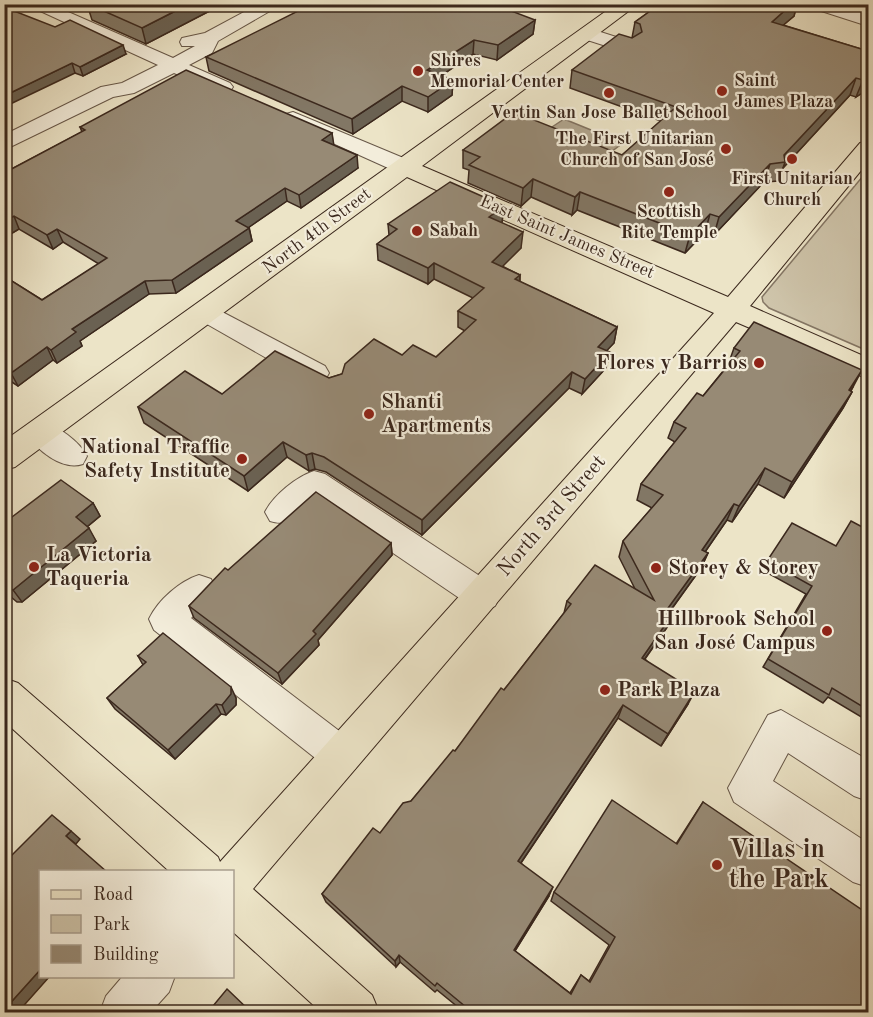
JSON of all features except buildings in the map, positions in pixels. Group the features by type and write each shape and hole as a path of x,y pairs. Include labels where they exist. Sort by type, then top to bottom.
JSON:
{"main road":[{"name":"North 4th Street","path":"4,458 207,313 629,4"},
{"name":"North 3rd Street","path":"234,879 732,310 868,148"},
{"name":"East Saint James Street","path":"405,167 868,369"},
{"path":"4,696 201,870"},
{"path":"234,902 355,1012"}],"street":[{"path":"34,4 240,95"},
{"path":"4,144 108,91 127,89 164,62 206,49 210,38 273,4"},
{"path":"824,10 868,21"},
{"path":"588,34 628,47"},
{"name":"East Saint James Street","path":"281,112 405,167"},
{"path":"207,313 332,382"},
{"path":"41,432 72,456"},
{"path":"281,512 314,483 483,596"},
{"path":"199,589 166,619 342,756"},
{"path":"868,783 781,728 748,788 868,867"},
{"path":"123,1012 151,978"}],"green space":[{"path":"868,170 868,351 769,308 763,302 762,297"}],"shaded area":[{"path":"564,119 623,143 603,158 543,133"}],"place":[{"name":"Shires Memorial Center","path":"418,71"},
{"name":"Saint James Plaza","path":"722,91"},
{"name":"Vertin San Jose Ballet School","path":"609,93"},
{"name":"The First Unitarian Church of San José","path":"726,149"},
{"name":"First Unitarian Church","path":"792,159"},
{"name":"Scottish Rite Temple","path":"669,192"},
{"name":"Sabah","path":"417,231"},
{"name":"Flores y Barrios","path":"759,363"},
{"name":"Shanti Apartments","path":"369,414"},
{"name":"National Traffic Safety Institute","path":"242,459"},
{"name":"La Victoria Taqueria","path":"34,567"},
{"name":"Storey & Storey","path":"656,568"},
{"name":"Hillbrook School San José Campus","path":"827,631"},
{"name":"Park Plaza","path":"605,690"},
{"name":"Villas in the Park","path":"717,865"}]}
